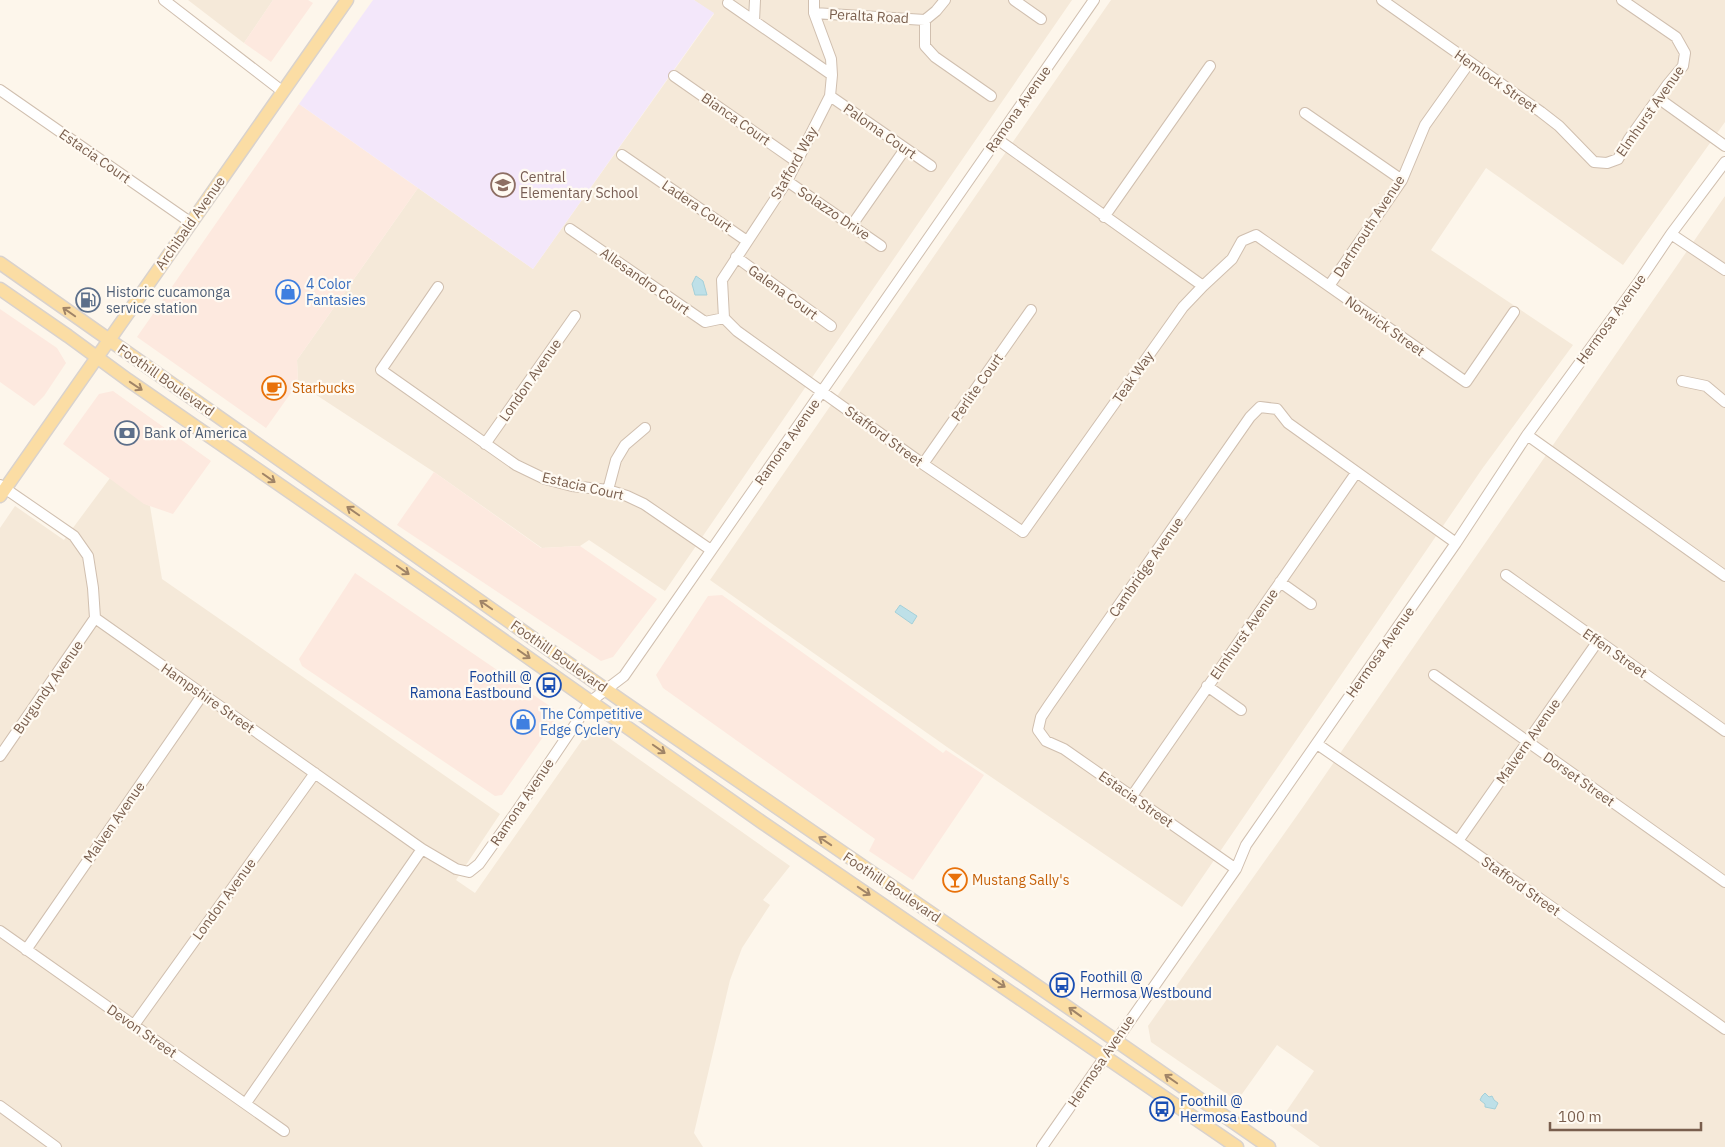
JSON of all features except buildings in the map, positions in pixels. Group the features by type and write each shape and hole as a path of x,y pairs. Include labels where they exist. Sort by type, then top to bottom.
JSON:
{"main road":[{"name":"Archibald Avenue","path":"2,490 347,0"},
{"name":"Foothill Boulevard","path":"0,263 605,689 1268,1147"},
{"name":"Foothill Boulevard","path":"0,289 763,823 1237,1147"}],"street":[{"path":"164,0 282,90"},
{"path":"754,21 755,0"},
{"name":"Stafford Way","path":"724,318 722,280 787,181 830,96 831,58 814,13 814,0"},
{"name":"Peralta Road","path":"814,13 925,20 945,0"},
{"path":"1014,0 1041,19"},
{"name":"Ramona Avenue","path":"469,872 479,864 508,824 591,701 624,676 1094,0"},
{"name":"Hemlock Street","path":"1382,0 1541,112 1559,126 1594,162 1607,163"},
{"name":"Elmhurst Avenue","path":"1607,163 1618,159 1629,139 1683,66 1685,54 1676,37 1622,0"},
{"path":"728,3 832,75"},
{"path":"925,20 925,46 935,58 991,96"},
{"name":"Dartmouth Avenue","path":"1329,286 1402,180 1425,125 1469,62"},
{"path":"1104,216 1210,66"},
{"name":"Bianca Court","path":"674,76 797,162"},
{"name":"Estacia Court","path":"0,90 190,222"},
{"name":"Paloma Court","path":"830,96 931,166"},
{"path":"1658,98 1725,146"},
{"path":"1305,113 1402,180"},
{"path":"997,140 1203,286"},
{"path":"852,225 905,149"},
{"name":"Ladera Court","path":"622,156 747,241"},
{"name":"Hermosa Avenue","path":"1042,1147 1236,869 1246,845 1456,543 1527,435 1725,162"},
{"name":"Solazzo Drive","path":"787,181 882,246"},
{"name":"Allesandro Court","path":"570,228 705,322 724,318"},
{"path":"1671,234 1725,270"},
{"name":"Norwick Street","path":"1256,236 1466,382 1514,312"},
{"name":"Teak Way","path":"1023,532 1183,307 1232,259 1242,241 1256,236"},
{"name":"Galena Court","path":"736,257 831,326"},
{"name":"Estacia Court","path":"438,287 381,370 516,465 544,479 572,486 608,490 627,496 644,504 711,550"},
{"name":"Perlite Court","path":"923,464 1031,310"},
{"name":"London Avenue","path":"485,444 575,316"},
{"name":"Stafford Street","path":"724,318 737,331 923,464 1023,532"},
{"path":"1682,382 1706,386 1725,402"},
{"name":"Cambridge Avenue","path":"1038,730 1042,716 1055,697 1250,417 1260,408 1276,409 1288,422 1356,473"},
{"path":"608,490 616,460 625,446 645,428"},
{"path":"1527,435 1725,576"},
{"path":"1356,473 1456,543"},
{"name":"Elmhurst Avenue","path":"1132,796 1356,473"},
{"path":"2,490 74,536 88,556 95,618"},
{"name":"Effen Street","path":"1506,575 1725,731"},
{"path":"1280,582 1311,604"},
{"name":"Hampshire Street","path":"95,618 422,848 456,869 469,872"},
{"name":"Burgundy Avenue","path":"0,756 95,618"},
{"name":"Malvern Avenue","path":"1458,841 1598,641"},
{"name":"Dorset Street","path":"1434,675 1527,743 1725,882"},
{"path":"1207,686 1241,710"},
{"name":"Malven Avenue","path":"26,950 203,694"},
{"name":"Estacia Street","path":"1038,730 1046,741 1064,749 1236,869"},
{"name":"Stafford Street","path":"1316,744 1458,841 1725,1029"},
{"name":"London Avenue","path":"134,1025 314,773"},
{"path":"246,1103 422,848"},
{"name":"Devon Street","path":"0,931 284,1131"},
{"path":"0,1106 56,1147"}],"shaded area":[{"path":"188,0 273,0 244,43"},
{"path":"273,0 308,0 313,3 271,62 244,43"},
{"name":"Central Elementary School","path":"373,0 694,0 714,13 533,269 299,104"},
{"path":"694,0 1072,0 665,591 589,540 580,546 542,548 434,472 298,383 297,360 418,188 533,269 714,14"},
{"path":"1111,0 1725,0 1725,122 1623,265 1486,168 1431,250 1573,345 1482,469 1182,907 947,747 710,580"},
{"path":"299,104 418,188 297,360 298,383 266,428 137,337"},
{"path":"1725,196 1725,1147 1320,1147 1281,1119 1314,1071 1277,1045 1237,1101 1151,1042 1148,1026 1303,807"},
{"path":"0,309 57,348 66,363 44,396 34,406 0,382"},
{"path":"113,391 211,461 173,514 144,504 63,444 99,394"},
{"path":"434,472 541,548 580,546 657,599 613,657 601,661 397,525"},
{"path":"110,478 150,506 162,579 500,814 456,880 475,893 592,726 790,866 763,900 770,905 742,948 730,980 694,1133 703,1147 0,1147 0,528 15,506 64,540"},
{"path":"355,573 560,713 502,795 495,796 302,666 299,659"},
{"path":"722,595 943,753 946,750 984,775 913,880 869,851 875,839 663,688 656,675 708,596"}],"water":[{"path":"696,276 703,281 707,295 695,295 692,284"},
{"path":"900,605 917,616 912,624 895,612"},
{"path":"1485,1093 1489,1097 1492,1096 1498,1103 1495,1109 1485,1107 1485,1104 1480,1100"}],"place":[{"name":"Central Elementary School","path":"503,185"},
{"name":"4 Color Fantasies","path":"288,292"},
{"name":"Historic cucamonga service station","path":"88,300"},
{"name":"Starbucks","path":"274,388"},
{"name":"Bank of America","path":"127,433"},
{"name":"Foothill @ Ramona Eastbound","path":"549,685"},
{"name":"The Competitive Edge Cyclery","path":"523,722"},
{"name":"Mustang Sally's","path":"955,880"},
{"name":"Foothill @ Hermosa Westbound","path":"1062,985"},
{"name":"Foothill @ Hermosa Eastbound","path":"1162,1109"}]}
